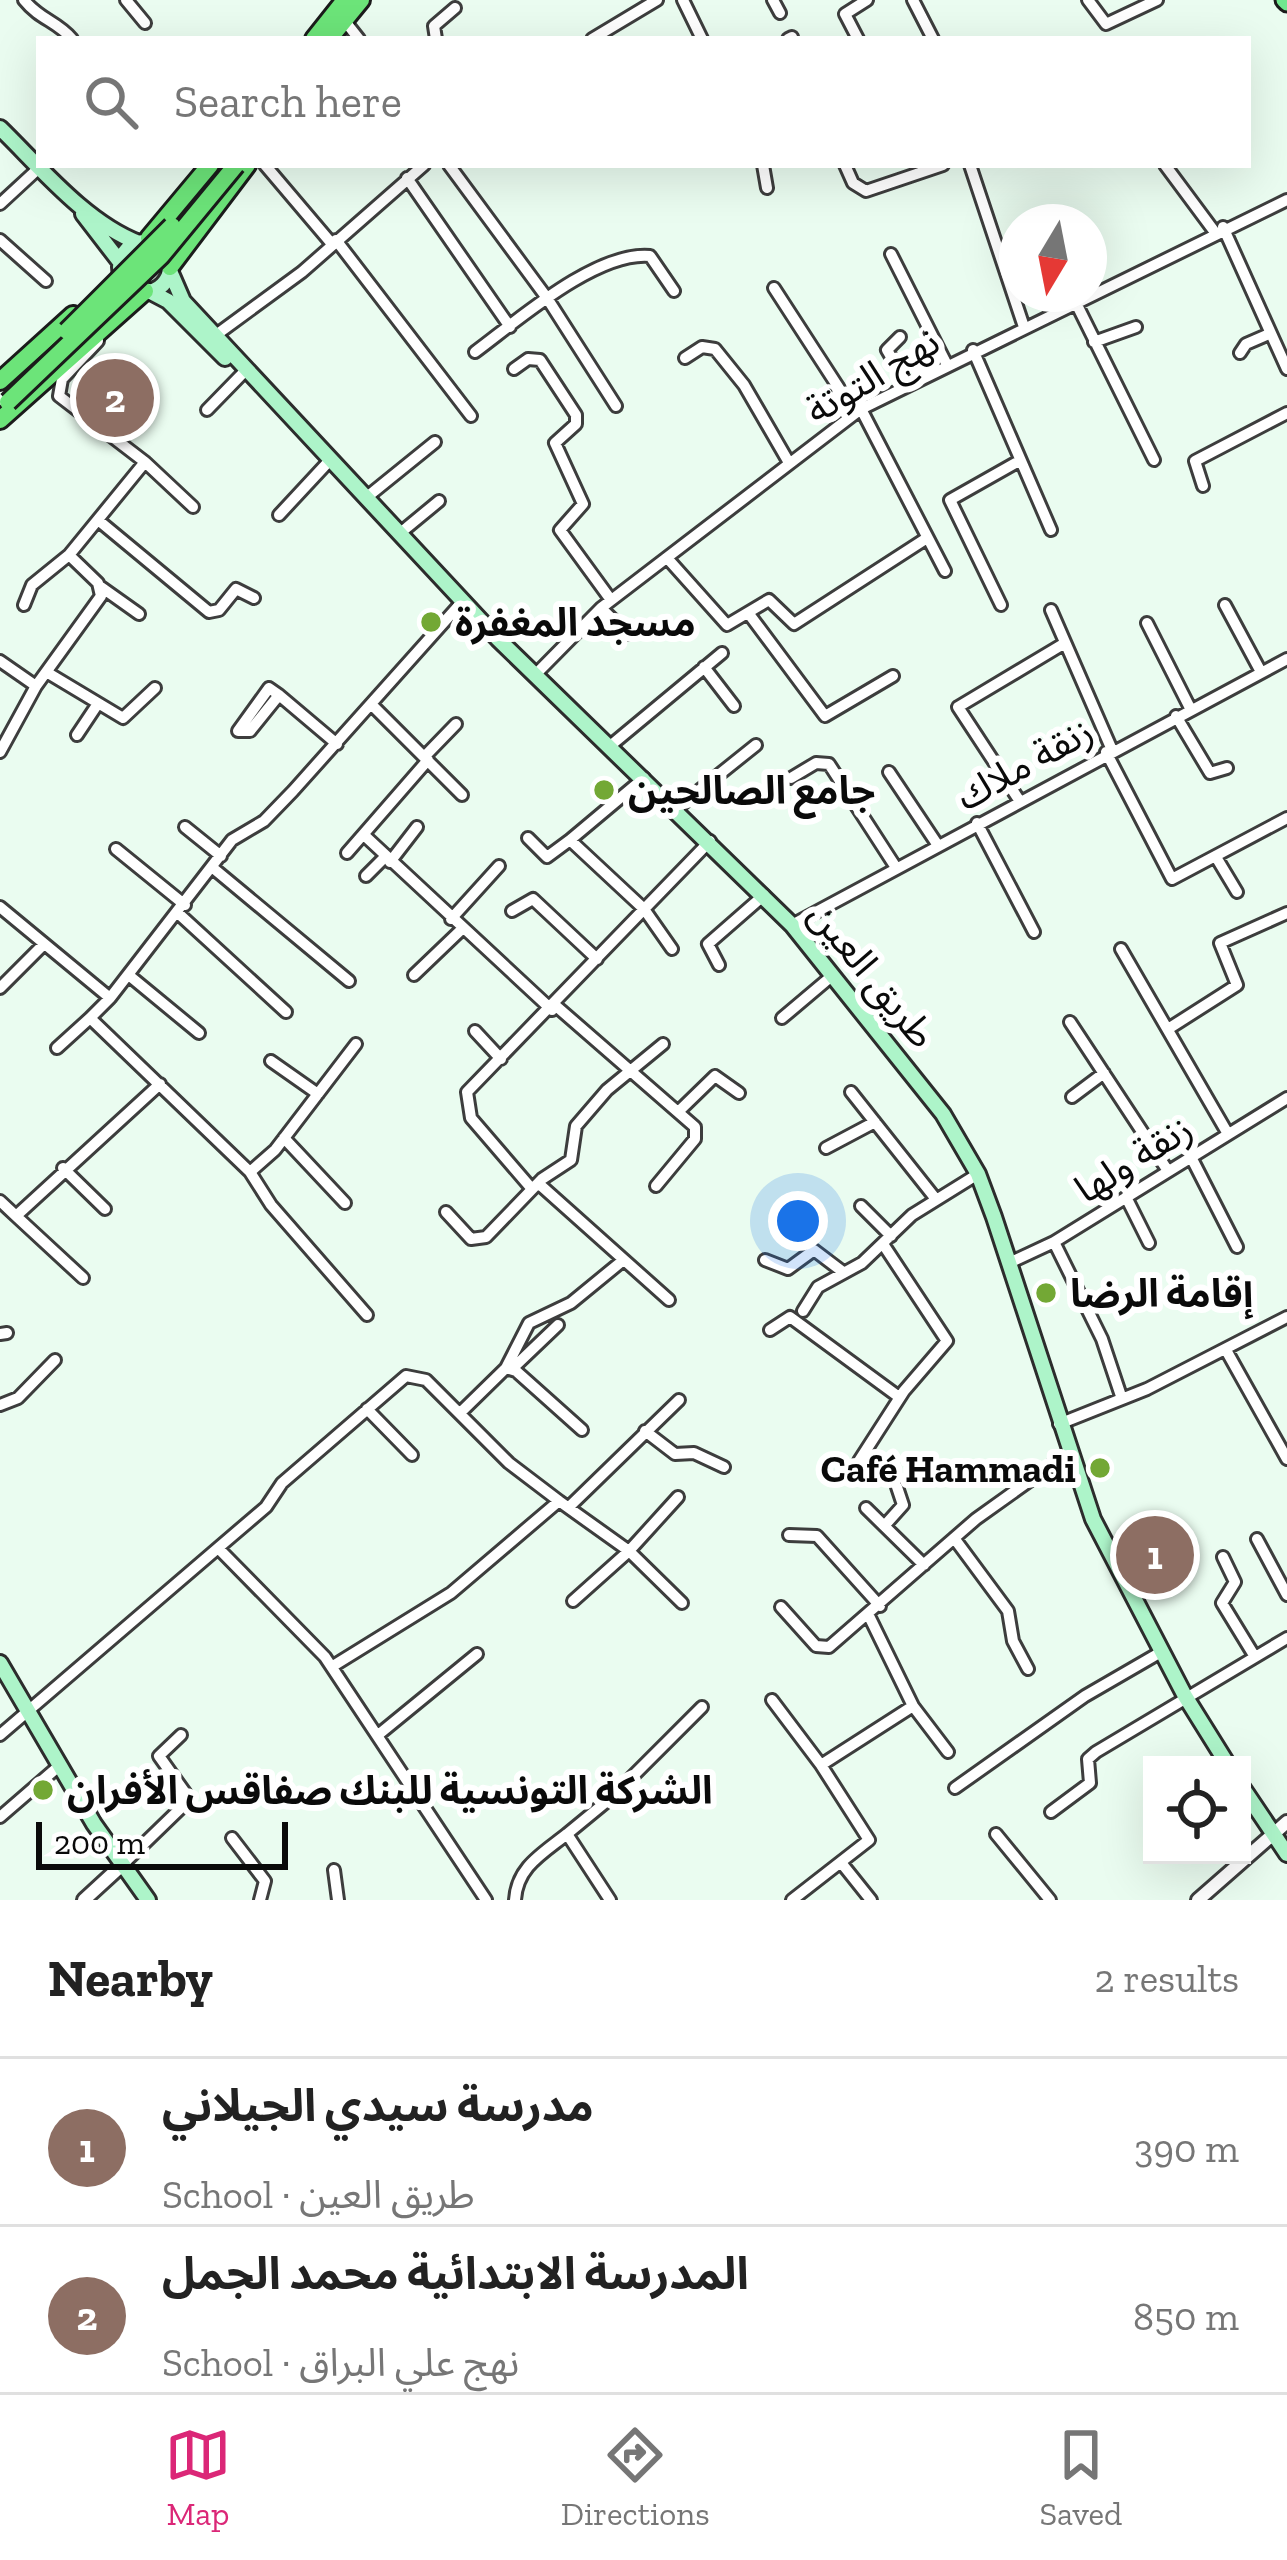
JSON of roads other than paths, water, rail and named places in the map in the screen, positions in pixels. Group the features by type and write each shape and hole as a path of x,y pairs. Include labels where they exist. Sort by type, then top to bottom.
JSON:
{"highway":[{"path":"305,36 338,7 361,0"},
{"path":"316,36 338,7"},
{"path":"142,242 207,168"},
{"path":"2,399 152,249 219,168"},
{"path":"2,399 161,256 234,168"},
{"path":"170,269 246,168"},
{"path":"0,381 121,266"},
{"path":"0,420 147,291"}],"main road":[{"path":"0,128 36,163"},
{"path":"41,168 122,236 161,248 170,269 163,284 147,291 127,284 112,246 61,187"},
{"path":"121,266 124,254 142,242"},
{"name":"طريق العين","path":"170,269 183,301 245,371"},
{"name":"طريق العين","path":"147,291 168,301 245,371 462,602 764,895 943,1114 978,1174 1067,1454 1112,1560 1184,1696 1222,1756"},
{"path":"0,1663 121,1866 148,1900"},
{"path":"1251,1805 1287,1854"}],"street":[{"path":"24,0 42,21 58,23 69,36"},
{"path":"127,0 145,22"},
{"path":"597,36 657,0"},
{"path":"683,0 701,36"},
{"path":"772,0 780,14"},
{"path":"856,36 845,14 867,0"},
{"path":"913,0 931,36"},
{"path":"1088,0 1106,24 1157,0"},
{"path":"338,7 356,36"},
{"path":"436,36 434,26 455,8"},
{"path":"0,205 39,168"},
{"path":"268,168 334,242 472,416"},
{"path":"216,335 420,168"},
{"path":"450,168 547,298 616,406"},
{"path":"764,168 767,188"},
{"path":"846,168 853,183 866,191 934,168"},
{"path":"971,168 1024,327"},
{"path":"1167,168 1218,229 1287,369"},
{"path":"406,178 510,327"},
{"name":"نهج التوتة","path":"1107,287 1218,229 1287,200"},
{"path":"0,240 46,281"},
{"path":"891,254 946,363"},
{"path":"476,352 547,298 609,266 646,255 674,291"},
{"path":"774,288 858,411 946,571"},
{"name":"نهج التوتة","path":"535,675 606,604 858,411 946,363 1060,312"},
{"path":"1080,312 1154,460"},
{"path":"1094,342 1136,327"},
{"path":"95,333 96,345 62,379 57,393 145,462 193,507"},
{"path":"1240,353 1246,344 1269,334"},
{"path":"900,337 887,350 907,384"},
{"path":"685,358 702,347 715,349 744,385 788,461"},
{"path":"973,350 1051,530"},
{"path":"514,369 528,359 540,360 576,415 576,424 555,443 584,501 560,530 628,634"},
{"path":"206,410 245,371"},
{"path":"1203,486 1195,461 1287,413"},
{"path":"368,497 435,442"},
{"path":"279,515 331,459"},
{"path":"1001,605 950,503 956,493 1019,460"},
{"path":"24,605 32,585 68,555 145,462"},
{"path":"399,534 439,501"},
{"path":"98,520 209,612 219,610 236,589 254,598"},
{"path":"668,559 727,625 771,600 794,624 927,538"},
{"path":"68,555 139,614"},
{"path":"0,752 36,686 101,596 101,587"},
{"path":"57,1048 131,977 236,836 265,820 373,706 462,602"},
{"path":"1225,605 1261,673"},
{"path":"1051,610 1109,751 1168,876 1181,878 1287,818"},
{"path":"749,614 825,716 893,676"},
{"path":"1147,623 1190,708"},
{"path":"1019,800 958,707 1065,643"},
{"path":"610,746 722,653"},
{"name":"زنقة ملاك","path":"792,925 1287,659"},
{"path":"0,662 36,686"},
{"path":"704,668 734,706"},
{"path":"48,673 127,718 155,688"},
{"path":"279,694 337,744"},
{"path":"77,735 97,704"},
{"path":"373,706 462,795"},
{"path":"1176,716 1210,772 1227,768"},
{"path":"347,854 456,724"},
{"path":"676,809 756,745"},
{"path":"791,778 816,763 829,764 895,866"},
{"path":"890,772 938,844"},
{"path":"528,838 550,857 644,778"},
{"path":"977,824 1034,932"},
{"path":"185,827 217,862 349,981"},
{"path":"366,876 388,860 417,827"},
{"path":"364,836 462,929 678,1112 697,1135 656,1186"},
{"path":"570,841 644,909 672,949"},
{"path":"669,1300 535,1186 465,1105 467,1093 710,842"},
{"path":"116,849 286,1012"},
{"path":"1216,857 1237,892"},
{"path":"451,919 500,866"},
{"path":"719,965 708,944 764,895"},
{"path":"512,911 525,899 533,899 597,959"},
{"path":"0,924 5,910 110,998"},
{"path":"1168,1029 1237,985 1220,943 1287,913"},
{"path":"414,974 462,929"},
{"path":"0,988 44,944"},
{"path":"1121,949 1228,1134"},
{"path":"782,1018 833,975"},
{"path":"131,977 199,1033"},
{"path":"90,1018 250,1172 271,1205 367,1316"},
{"path":"1070,1022 1168,1171"},
{"path":"475,1031 501,1059"},
{"path":"250,1172 284,1138 356,1044"},
{"path":"446,1212 479,1241 535,1186 572,1160 576,1126 663,1044"},
{"path":"271,1061 318,1094"},
{"path":"1072,1097 1104,1073"},
{"path":"678,1112 715,1076 739,1093"},
{"path":"16,1216 63,1168 160,1084"},
{"path":"851,1093 935,1198"},
{"name":"زنقة ولها","path":"1009,1263 1054,1242 1287,1098"},
{"path":"826,1148 875,1122"},
{"path":"284,1138 345,1203"},
{"path":"1191,1157 1238,1247"},
{"path":"63,1168 105,1209"},
{"path":"803,1312 816,1289 862,1263 935,1198 978,1174"},
{"path":"1126,1197 1150,1243"},
{"path":"0,1201 82,1278"},
{"path":"859,1461 899,1397 947,1339 861,1206"},
{"path":"1054,1242 1102,1339 1122,1399"},
{"path":"765,1260 788,1269 814,1250 843,1271"},
{"path":"509,1368 529,1323 571,1303 621,1262"},
{"path":"770,1330 790,1317 899,1397"},
{"path":"1059,1424 1122,1399 1287,1317"},
{"path":"460,1412 558,1325"},
{"path":"1226,1350 1287,1460"},
{"path":"0,1405 18,1398 55,1360"},
{"path":"509,1368 582,1430"},
{"path":"0,1736 218,1549 399,1380 415,1375 460,1412 509,1463 629,1551 682,1603"},
{"path":"333,1666 451,1593 564,1504 679,1400"},
{"path":"367,1409 412,1455"},
{"path":"645,1431 675,1454 694,1453 724,1467"},
{"path":"782,1606 824,1649 869,1616 954,1538 1067,1454"},
{"path":"885,1525 903,1505 898,1487"},
{"path":"573,1601 629,1551 678,1497"},
{"path":"866,1508 924,1565"},
{"path":"789,1535 817,1536 880,1606"},
{"path":"954,1538 1010,1616 1012,1641 1028,1669"},
{"path":"1257,1539 1287,1595"},
{"path":"218,1549 333,1666 486,1900"},
{"path":"1222,1557 1235,1584 1222,1603 1255,1657"},
{"path":"869,1616 913,1706 947,1752"},
{"path":"1051,1812 1090,1783 1088,1759 1096,1752 1287,1638"},
{"path":"955,1788 1085,1696 1161,1652"},
{"path":"378,1735 477,1654"},
{"path":"772,1700 868,1835 867,1844 843,1865 792,1900"},
{"path":"821,1765 913,1706"},
{"path":"515,1900 515,1883 525,1868 612,1797 702,1707"},
{"path":"84,1900 186,1803 186,1794 159,1756 181,1735"},
{"path":"0,1817 59,1766"},
{"path":"1198,1900 1287,1822"},
{"path":"567,1834 610,1900"},
{"path":"996,1834 1050,1900"},
{"path":"232,1838 265,1881 260,1900"},
{"path":"843,1865 872,1900"},
{"path":"334,1870 338,1900"}],"place":[{"name":"المدرسة الابتدائية محمد الجمل","path":"115,398"},
{"name":"مسجد المغفرة","path":"431,622"},
{"name":"جامع الصالحين","path":"604,790"},
{"name":"إقامة الرضا","path":"1046,1293"},
{"name":"Café Hammadi","path":"1100,1468"},
{"name":"مدرسة سيدي الجيلاني","path":"1155,1555"},
{"name":"الشركة التونسية للبنك صفاقس الأفران","path":"43,1790"}]}
